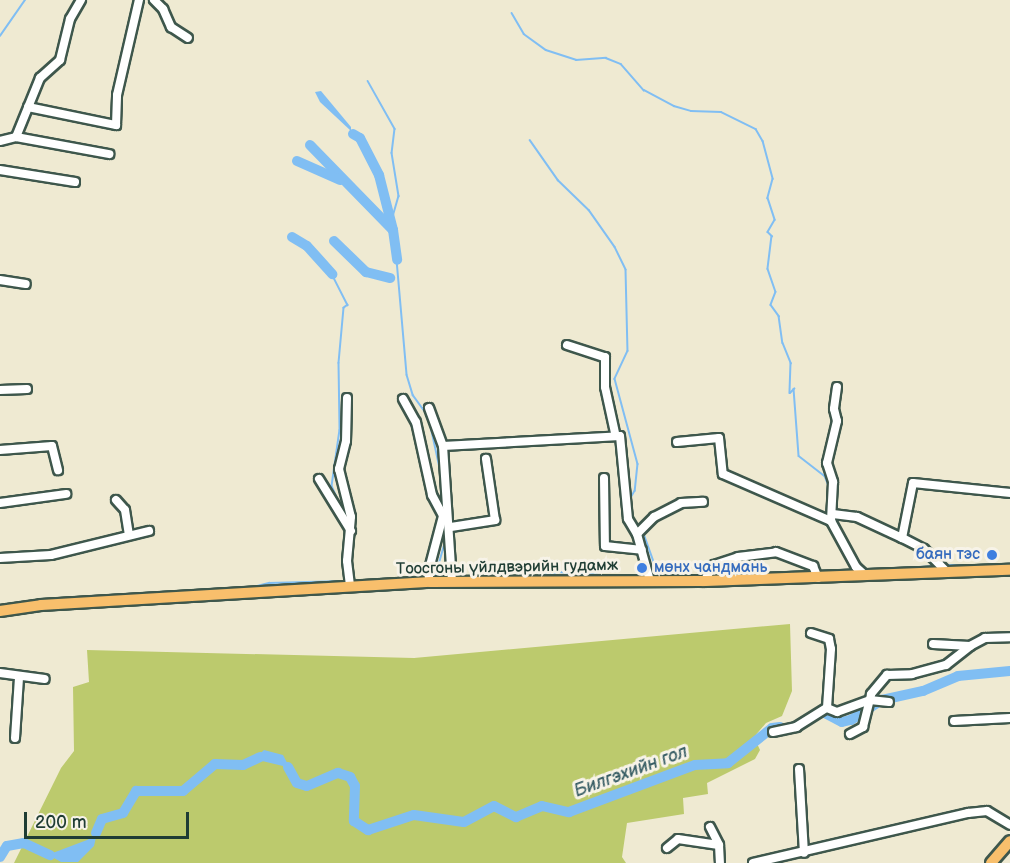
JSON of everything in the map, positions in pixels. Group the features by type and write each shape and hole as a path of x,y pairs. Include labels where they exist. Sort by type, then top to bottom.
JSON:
{"main road":[{"name":"Тоосгоны үйлдвэрийн гудамж","path":"0,611 41,605 430,582 704,581 866,576 946,570 1010,570"},
{"path":"991,863 1010,841"}],"street":[{"path":"16,137 40,78 60,60 70,19 81,0"},
{"path":"28,107 116,125 117,95 139,0"},
{"path":"154,0 163,9 171,27 188,38"},
{"path":"0,141 16,137 109,154"},
{"path":"0,170 75,182"},
{"path":"0,280 26,284"},
{"path":"567,345 605,357 605,387 615,434 624,445 625,500 628,519 637,534 650,581"},
{"path":"837,387 834,409 837,422 827,463 834,482 832,517 856,567 866,576"},
{"path":"0,390 27,389"},
{"path":"347,398 346,441 339,469 351,531 347,561 350,587"},
{"path":"403,399 416,422 432,495 442,516 428,573 430,582"},
{"path":"429,408 443,446 451,527 448,554 452,582"},
{"path":"443,446 615,434"},
{"path":"677,442 719,438 723,474 832,517 857,517 924,549 946,570"},
{"path":"0,450 52,446 58,470"},
{"path":"451,527 495,520 486,459"},
{"path":"604,478 605,546 642,550"},
{"path":"319,479 351,531"},
{"path":"902,538 913,483 1010,493"},
{"path":"0,503 66,494"},
{"path":"116,500 125,510 129,535"},
{"path":"637,534 654,517 681,503 703,502"},
{"path":"0,558 51,555 149,531"},
{"path":"704,581 714,565 738,557 776,552 813,566 818,578"},
{"path":"812,633 829,639 831,649 827,708"},
{"path":"850,734 862,727 876,684 887,675 912,674 946,665 970,646 985,638 1010,637"},
{"path":"933,644 970,646"},
{"path":"0,673 19,678 45,679"},
{"path":"15,738 19,678"},
{"path":"773,732 796,727 827,708 844,711 889,702"},
{"path":"954,721 1010,718"},
{"path":"799,769 804,853"},
{"path":"755,863 968,813 987,811 1010,825"},
{"path":"710,827 719,845 720,863"},
{"path":"667,848 678,839 719,845"}],"green space":[{"path":"790,624 792,691 782,716 766,723 754,737 760,750 755,759 707,783 708,794 683,798 684,814 627,823 622,857 626,863 14,863 61,768 74,751 73,687 89,682 87,650 414,658"}],"water":[{"path":"321,91 351,127 351,131 320,102 315,92"},
{"path":"264,750 283,755 295,778 283,766 258,760 250,763"},
{"path":"100,820 94,846 78,862 61,862 38,849 50,854 87,840 95,835"}],"waterway":[{"path":"0,36 25,0"},
{"path":"512,13 524,34 546,50 576,60 606,58 621,64 644,90 674,106 691,111 721,112 756,129 763,141 773,179 768,198 775,220 768,232 772,236 768,269 776,292 771,305 779,316 783,343 791,363 790,393 794,389 799,456 825,476 829,486"},
{"path":"368,81 395,129 392,153 399,196 392,221"},
{"path":"353,134 360,138 379,175 393,230"},
{"path":"530,140 558,180 589,210 615,247 626,270 628,351 615,379 638,464 635,491 630,500"},
{"path":"310,145 393,230 397,260"},
{"path":"297,161 340,180"},
{"path":"292,237 307,246 332,274"},
{"path":"334,241 366,272 390,278"},
{"path":"397,260 407,375 413,395 427,414"},
{"path":"332,274 348,305 344,308 339,363 340,430 332,486 344,513"},
{"path":"430,422 441,473"},
{"path":"442,486 443,501"},
{"path":"643,531 659,576"},
{"path":"351,564 354,533"},
{"path":"844,538 859,565"},
{"path":"436,577 433,568 439,563 446,539"},
{"path":"945,565 963,565"},
{"path":"885,569 937,566"},
{"path":"539,576 558,572 614,576"},
{"path":"249,588 269,583 345,581"},
{"path":"353,581 363,581"},
{"path":"215,589 223,589"},
{"name":"Билгэхийн гол","path":"815,715 823,712 842,722 851,720 882,700 923,691 958,676 1010,671"},
{"name":"Билгэхийн гол","path":"288,767 297,783 307,786 338,773 350,777 355,786 354,821 368,830 414,815 464,822 494,806 516,817 542,806 569,812 695,765 728,763 772,728 780,727"},
{"name":"Билгэхийн гол","path":"96,833 102,819 123,813 136,791 183,791 215,764 243,765 260,757"},
{"name":"Билгэхийн гол","path":"0,857 7,846 24,843 50,855"}],"place":[{"name":"баян тэс","path":"992,555"},
{"name":"мөнх чандмань","path":"642,568"}]}
